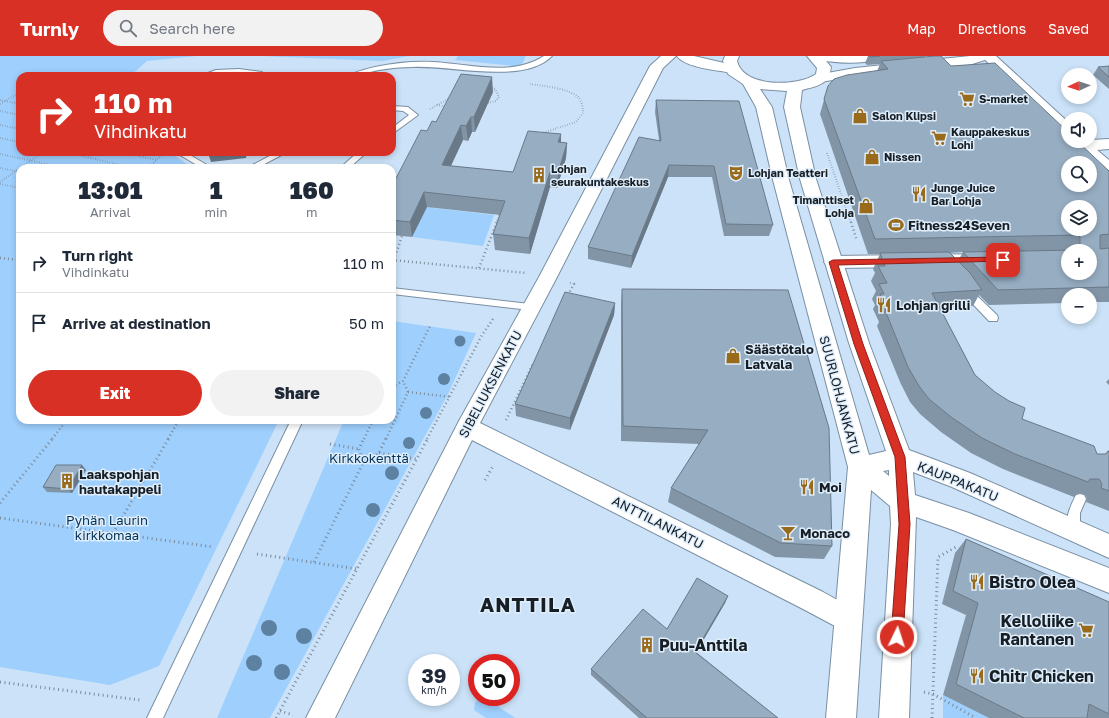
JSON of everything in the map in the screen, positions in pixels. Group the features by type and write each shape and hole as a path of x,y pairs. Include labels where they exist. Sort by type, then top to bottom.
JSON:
{"main road":[{"path":"684,56 694,61 732,63"},
{"path":"814,56 846,59 888,56"},
{"path":"814,56 820,61 824,68 824,75 821,78"},
{"path":"749,84 795,88 810,85 821,78 854,72 970,61 983,56"},
{"name":"SUURLOHJANKATU","path":"732,63 741,79 749,84 764,107 781,180 860,467 841,718"},
{"path":"795,88 792,107 808,179 859,344 900,457 904,524 894,718"},
{"path":"860,467 900,457"},
{"name":"KAUPPAKATU","path":"900,457 961,480 1109,546"},
{"path":"860,467 902,501 960,520 1109,581"}],"street":[{"name":"SIBELIUKSENKATU","path":"320,718 467,426 530,307 548,277 657,66 669,56"},
{"path":"988,56 1061,124"},
{"path":"1097,144 1109,144"},
{"path":"1086,148 1109,169"},
{"path":"833,262 946,266 1003,260"},
{"name":"ANTTILANKATU","path":"467,426 814,601 848,620"}],"lane":[{"path":"367,72 400,66 432,64 457,67 517,69 538,64 549,56"},
{"path":"396,108 405,109 414,115 396,129"},
{"path":"186,156 201,164"},
{"path":"259,164 275,156"},
{"path":"349,164 359,156"},
{"path":"961,281 973,298 993,318"},
{"path":"396,291 530,307"},
{"path":"156,715 295,424"},
{"path":"1074,531 1074,514 1080,499"}],"path":[{"path":"414,115 453,96 464,84 457,67"},
{"path":"528,84 572,93 580,98 583,106 583,113 576,122 538,134"},
{"path":"488,88 495,89 499,97 496,101 488,103"},
{"path":"0,104 16,94"},
{"path":"0,100 16,103"},
{"path":"437,105 452,109"},
{"path":"0,111 16,114"},
{"path":"0,125 16,128"},
{"path":"0,138 16,141"},
{"path":"826,152 864,262"},
{"path":"0,154 48,164"},
{"path":"25,164 37,156"},
{"path":"82,156 116,164"},
{"path":"139,156 157,160"},
{"path":"152,164 161,156"},
{"path":"0,168 15,171"},
{"path":"0,183 15,171"},
{"path":"0,183 16,187"},
{"path":"479,268 503,207"},
{"path":"396,252 402,236"},
{"path":"0,258 16,260"},
{"path":"396,260 531,273 574,284 567,297"},
{"path":"396,385 403,381 431,324"},
{"path":"485,480 504,445 506,420 536,358"},
{"path":"396,417 408,392 403,381"},
{"path":"408,392 450,397"},
{"path":"0,503 64,424"},
{"path":"113,533 177,424"},
{"path":"363,463 359,449 371,424"},
{"path":"314,562 363,463 379,453 393,424"},
{"path":"330,444 359,449"},
{"path":"379,453 417,459"},
{"path":"0,518 216,548"},
{"path":"932,718 938,557 959,545"},
{"path":"281,557 357,569"},
{"path":"0,682 139,699 156,715"},
{"path":"932,694 976,718"}],"green space":[{"name":"Pyhän Laurin kirkkomaa","path":"0,56 196,56 147,61 135,72 16,72 16,156 175,156 187,164 16,164 16,424 277,424 159,666 110,685 0,667"},
{"path":"261,56 409,56 383,61"},
{"path":"458,56 526,56 522,64 514,66 455,60"},
{"path":"429,203 434,208 494,215 483,246 412,237"},
{"name":"Kirkkokenttä","path":"396,322 476,333 448,394 270,718 217,718 342,424 396,424"},
{"path":"943,695 989,718 943,718"},
{"path":"475,706 498,706 515,718 486,718 474,710"}],"building":[{"name":"Kauppakeskus Lohi","path":"941,56 951,66 995,63 1061,125 1061,148 1084,148 1093,156 1061,156 1061,192 1097,192 1097,160 1109,171 1109,234 1100,235 1100,249 1109,248 1109,287 998,290 963,252 1061,250 1061,280 1097,280 1097,244 1080,244 1079,236 1097,236 1097,200 1061,200 1061,235 875,239 824,99 828,86 834,79 847,75 888,69 881,61"},
{"path":"1109,66 1109,77 1098,67"},
{"name":"Lohjan seurakuntakeskus","path":"461,74 492,77 474,117 471,117 466,126 461,125 442,165 513,172 528,131 561,134 558,142 567,143 558,173 550,172 529,238 493,234 505,201 424,192 410,222 396,220 396,178 421,130 427,131 432,121 436,122"},
{"path":"656,100 739,101 773,225 726,224 714,166 669,165 632,256 588,247 639,137 661,141"},
{"path":"949,252 970,273 982,290 932,293 975,375 995,392 1009,401 1025,408 1022,419 1094,446 1097,454 1106,454 1109,451 1109,491 1101,488 1102,484 1099,479 1090,479 1088,482 1015,454 982,438 951,417 929,399 919,386 908,367 885,310 888,310 880,294 884,294 879,284 887,283 878,266 885,266 880,253"},
{"path":"622,289 788,290 829,428 832,546 781,543 671,488 708,430 623,426"},
{"path":"565,292 615,303 570,418 515,404"},
{"name":"Laakspohjan hautakappeli","path":"56,465 82,465 68,489 43,487"},
{"path":"966,539 1109,602 1109,714 1089,704 1087,718 1024,718 956,684 978,603 953,591"},
{"name":"Puu-Anttila","path":"697,578 728,596 695,652 778,718 647,718 591,669 643,609 667,629"}],"place":[{"name":"S-market","path":"967,99"},
{"name":"Salon Klipsi","path":"860,116"},
{"name":"Kauppakeskus Lohi","path":"939,138"},
{"name":"Nissen","path":"872,157"},
{"name":"Lohjan Teatteri","path":"736,173"},
{"name":"Lohjan seurakuntakeskus","path":"539,175"},
{"name":"Junge Juice Bar Lohja","path":"919,194"},
{"name":"Timanttiset Lohja","path":"866,206"},
{"name":"Fitness24Seven","path":"896,225"},
{"name":"Lohjan grilli","path":"884,305"},
{"name":"Säästötalo Latvala","path":"733,356"},
{"name":"Laakspohjan hautakappeli","path":"67,481"},
{"name":"Moi","path":"807,487"},
{"name":"Monaco","path":"788,533"},
{"name":"Bistro Olea","path":"977,582"},
{"name":"Kelloliike Rantanen","path":"1086,630"},
{"name":"Puu-Anttila","path":"647,645"},
{"name":"Chitr Chicken","path":"977,676"}],"district":[{"name":"ANTTILA","path":"528,605"}],"route":[{"path":"897,637 904,524 900,457 859,344 833,262 1003,260"}]}
